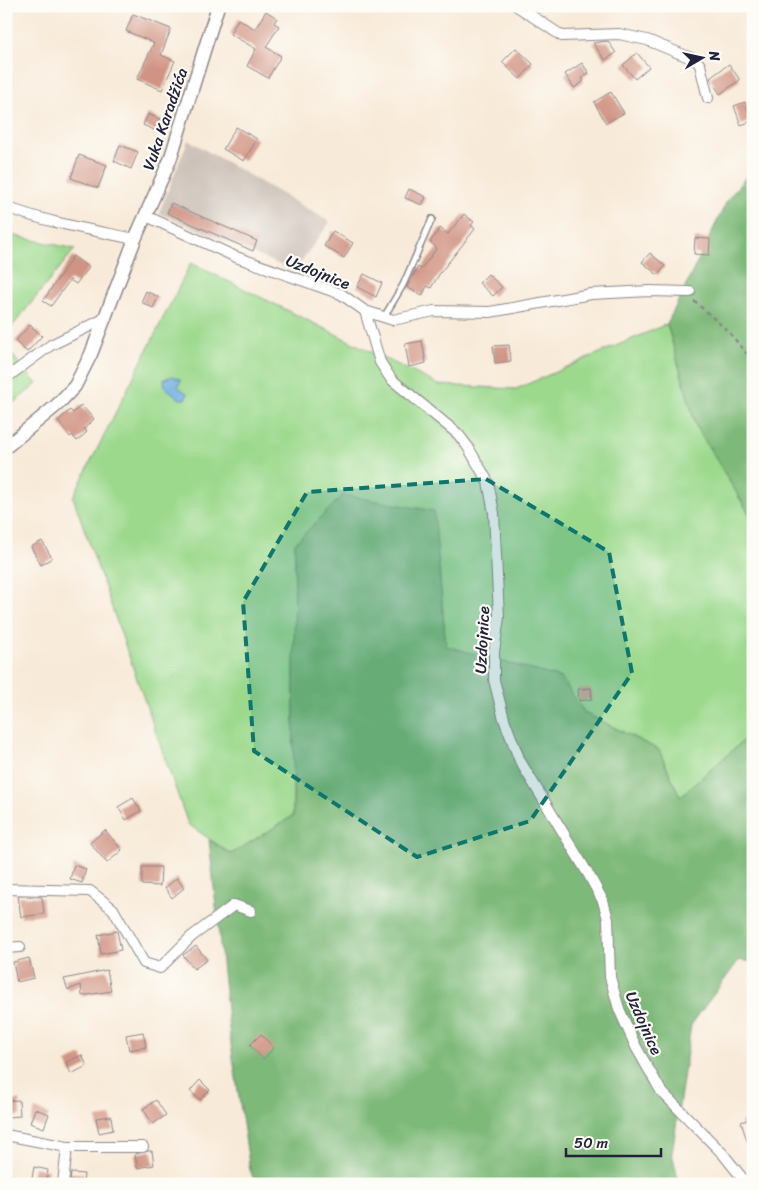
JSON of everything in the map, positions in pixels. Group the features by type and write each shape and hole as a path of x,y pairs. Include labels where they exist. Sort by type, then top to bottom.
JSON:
{"street":[{"name":"Vuka Karadžića","path":"6,447 57,405 74,386 106,318 136,239 170,160 218,6"},
{"path":"517,6 562,36 619,34 647,40 696,60 700,65 708,98"},
{"path":"6,206 28,215 69,226 136,239"},
{"name":"Uzdojnice","path":"146,216 236,257 341,294 365,311 380,362 390,380 458,434 468,447 488,482 494,513 499,571 499,617 494,652 494,680 500,704 520,761 603,901 608,919 610,977 619,1009 636,1047 661,1091 718,1148 747,1184"},
{"path":"365,311 393,320 434,311 490,312 591,294 650,291 687,292"},
{"path":"6,378 51,345 106,318"},
{"path":"6,889 90,891 113,909 144,963 160,968 191,937 234,905 251,911"},
{"path":"6,948 20,948"},
{"path":"6,1135 67,1146 143,1147"},
{"path":"64,1184 67,1146"}],"lane":[{"path":"384,318 403,285 432,218"}],"path":[{"path":"687,292 728,331 753,361"}],"highlighted area":[{"path":"486,479 609,552 632,673 530,821 417,857 254,751 243,602 307,492"}],"shaded area":[{"path":"188,140 330,222 294,271 159,213"}],"green space":[{"path":"753,168 753,520 696,426 667,324 728,199"},
{"path":"6,234 75,249 6,334"},
{"path":"191,263 439,385 516,389 667,324 696,426 753,520 753,732 680,797 659,750 585,713 561,678 446,646 433,511 295,543 293,816 231,854 188,824 73,497"},
{"path":"6,348 37,384 6,409"},
{"path":"343,495 434,511 446,646 561,678 585,713 659,750 680,797 753,732 753,962 739,960 691,1025 672,1153 679,1184 256,1184 250,1170 230,1038 209,840 231,854 293,816 295,543"}],"water":[{"path":"173,376 181,380 178,387 188,394 185,399 180,399 165,387 164,379"}],"building":[{"path":"266,11 277,18 274,23 279,26 266,47 281,56 268,78 247,66 256,49 230,34 238,19 255,29"},
{"path":"133,14 171,29 161,55 175,61 162,90 137,79 154,43 126,31"},
{"path":"608,41 616,53 605,60 593,43"},
{"path":"516,48 533,64 520,79 502,62"},
{"path":"637,53 649,67 635,79 623,65"},
{"path":"582,63 589,73 582,78 584,81 574,88 565,74"},
{"path":"729,64 740,80 720,94 710,78"},
{"path":"611,92 624,113 606,123 594,102"},
{"path":"745,102 752,121 741,125 734,106"},
{"path":"148,114 166,122 161,133 143,125"},
{"path":"236,127 257,139 244,161 223,149"},
{"path":"120,145 138,152 131,169 114,161"},
{"path":"79,155 107,165 98,188 71,178"},
{"path":"409,189 426,197 422,205 405,198"},
{"path":"171,203 257,241 253,251 167,213"},
{"path":"464,214 474,222 471,225 475,229 440,273 431,288 427,286 422,296 407,287 418,267 421,269 437,248 430,242 440,228 448,234"},
{"path":"333,231 353,243 344,258 324,246"},
{"path":"695,238 710,239 709,255 694,254"},
{"path":"650,253 665,266 658,275 642,262"},
{"path":"73,256 89,268 76,284 70,280 51,306 43,301"},
{"path":"364,274 382,283 376,297 357,287"},
{"path":"488,274 502,287 493,296 479,283"},
{"path":"146,291 158,297 153,308 141,302"},
{"path":"30,325 42,336 27,352 15,341"},
{"path":"422,341 426,363 409,367 405,344"},
{"path":"509,345 511,361 495,363 493,346"},
{"path":"81,405 94,419 84,429 87,432 77,441 72,435 70,437 58,421 70,410 73,413"},
{"path":"42,541 52,558 41,565 31,547"},
{"path":"591,688 592,699 579,701 578,689"},
{"path":"133,798 141,811 126,820 118,807"},
{"path":"105,830 122,850 107,863 90,843"},
{"path":"74,865 86,869 82,883 70,879"},
{"path":"142,867 161,867 160,886 142,885"},
{"path":"177,878 184,888 172,898 165,888"},
{"path":"18,896 42,897 44,914 21,917"},
{"path":"117,931 121,950 101,954 98,935"},
{"path":"196,946 207,960 194,969 183,955"},
{"path":"29,958 34,978 17,982 13,962"},
{"path":"107,970 111,991 82,996 81,985 68,990 64,979"},
{"path":"143,1032 146,1047 129,1050 126,1035"},
{"path":"261,1034 274,1048 263,1059 250,1045"},
{"path":"82,1055 87,1066 71,1074 66,1062"},
{"path":"200,1080 210,1090 200,1100 190,1091"},
{"path":"19,1100 20,1116 7,1117 6,1101"},
{"path":"156,1100 166,1115 153,1124 143,1109"},
{"path":"35,1109 49,1114 44,1128 30,1123"},
{"path":"111,1116 113,1130 99,1133 96,1118"},
{"path":"753,1118 753,1152 751,1153 741,1122"},
{"path":"152,1151 154,1165 137,1168 135,1154"},
{"path":"34,1167 48,1170 46,1184 31,1184"},
{"path":"71,1173 84,1174 83,1184 70,1184"}]}
